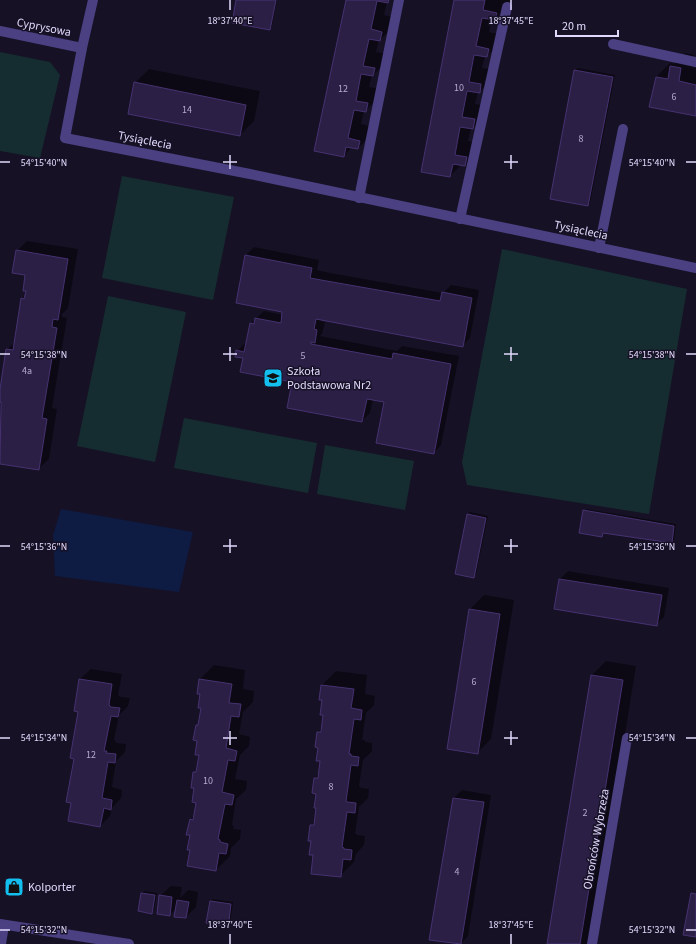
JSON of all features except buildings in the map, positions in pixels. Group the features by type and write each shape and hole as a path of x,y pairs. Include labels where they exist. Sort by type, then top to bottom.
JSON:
{"street":[{"name":"Tysiąclecia","path":"93,0 82,48 65,138 250,174 696,268"},
{"path":"359,198 399,0"},
{"path":"460,219 508,7"},
{"name":"Cyprysowa","path":"0,31 82,48"},
{"path":"613,44 696,62"},
{"path":"599,248 623,129"},
{"name":"Obrońców Wybrzeża","path":"592,944 627,738"},
{"path":"1,944 2,925 129,944"}],"green space":[{"path":"0,52 50,62 60,75 40,158 0,151"},
{"path":"122,176 234,197 213,300 102,278"},
{"path":"502,249 687,289 649,514 467,485 462,462"},
{"path":"108,296 186,312 155,462 77,446"},
{"path":"184,418 317,443 308,493 174,468"},
{"path":"325,445 414,461 405,510 317,494"}],"water":[{"path":"61,509 193,532 179,592 55,576 53,535"}],"place":[{"name":"Szkoła Podstawowa Nr2","path":"273,378"},
{"name":"Kolporter","path":"14,887"}]}
